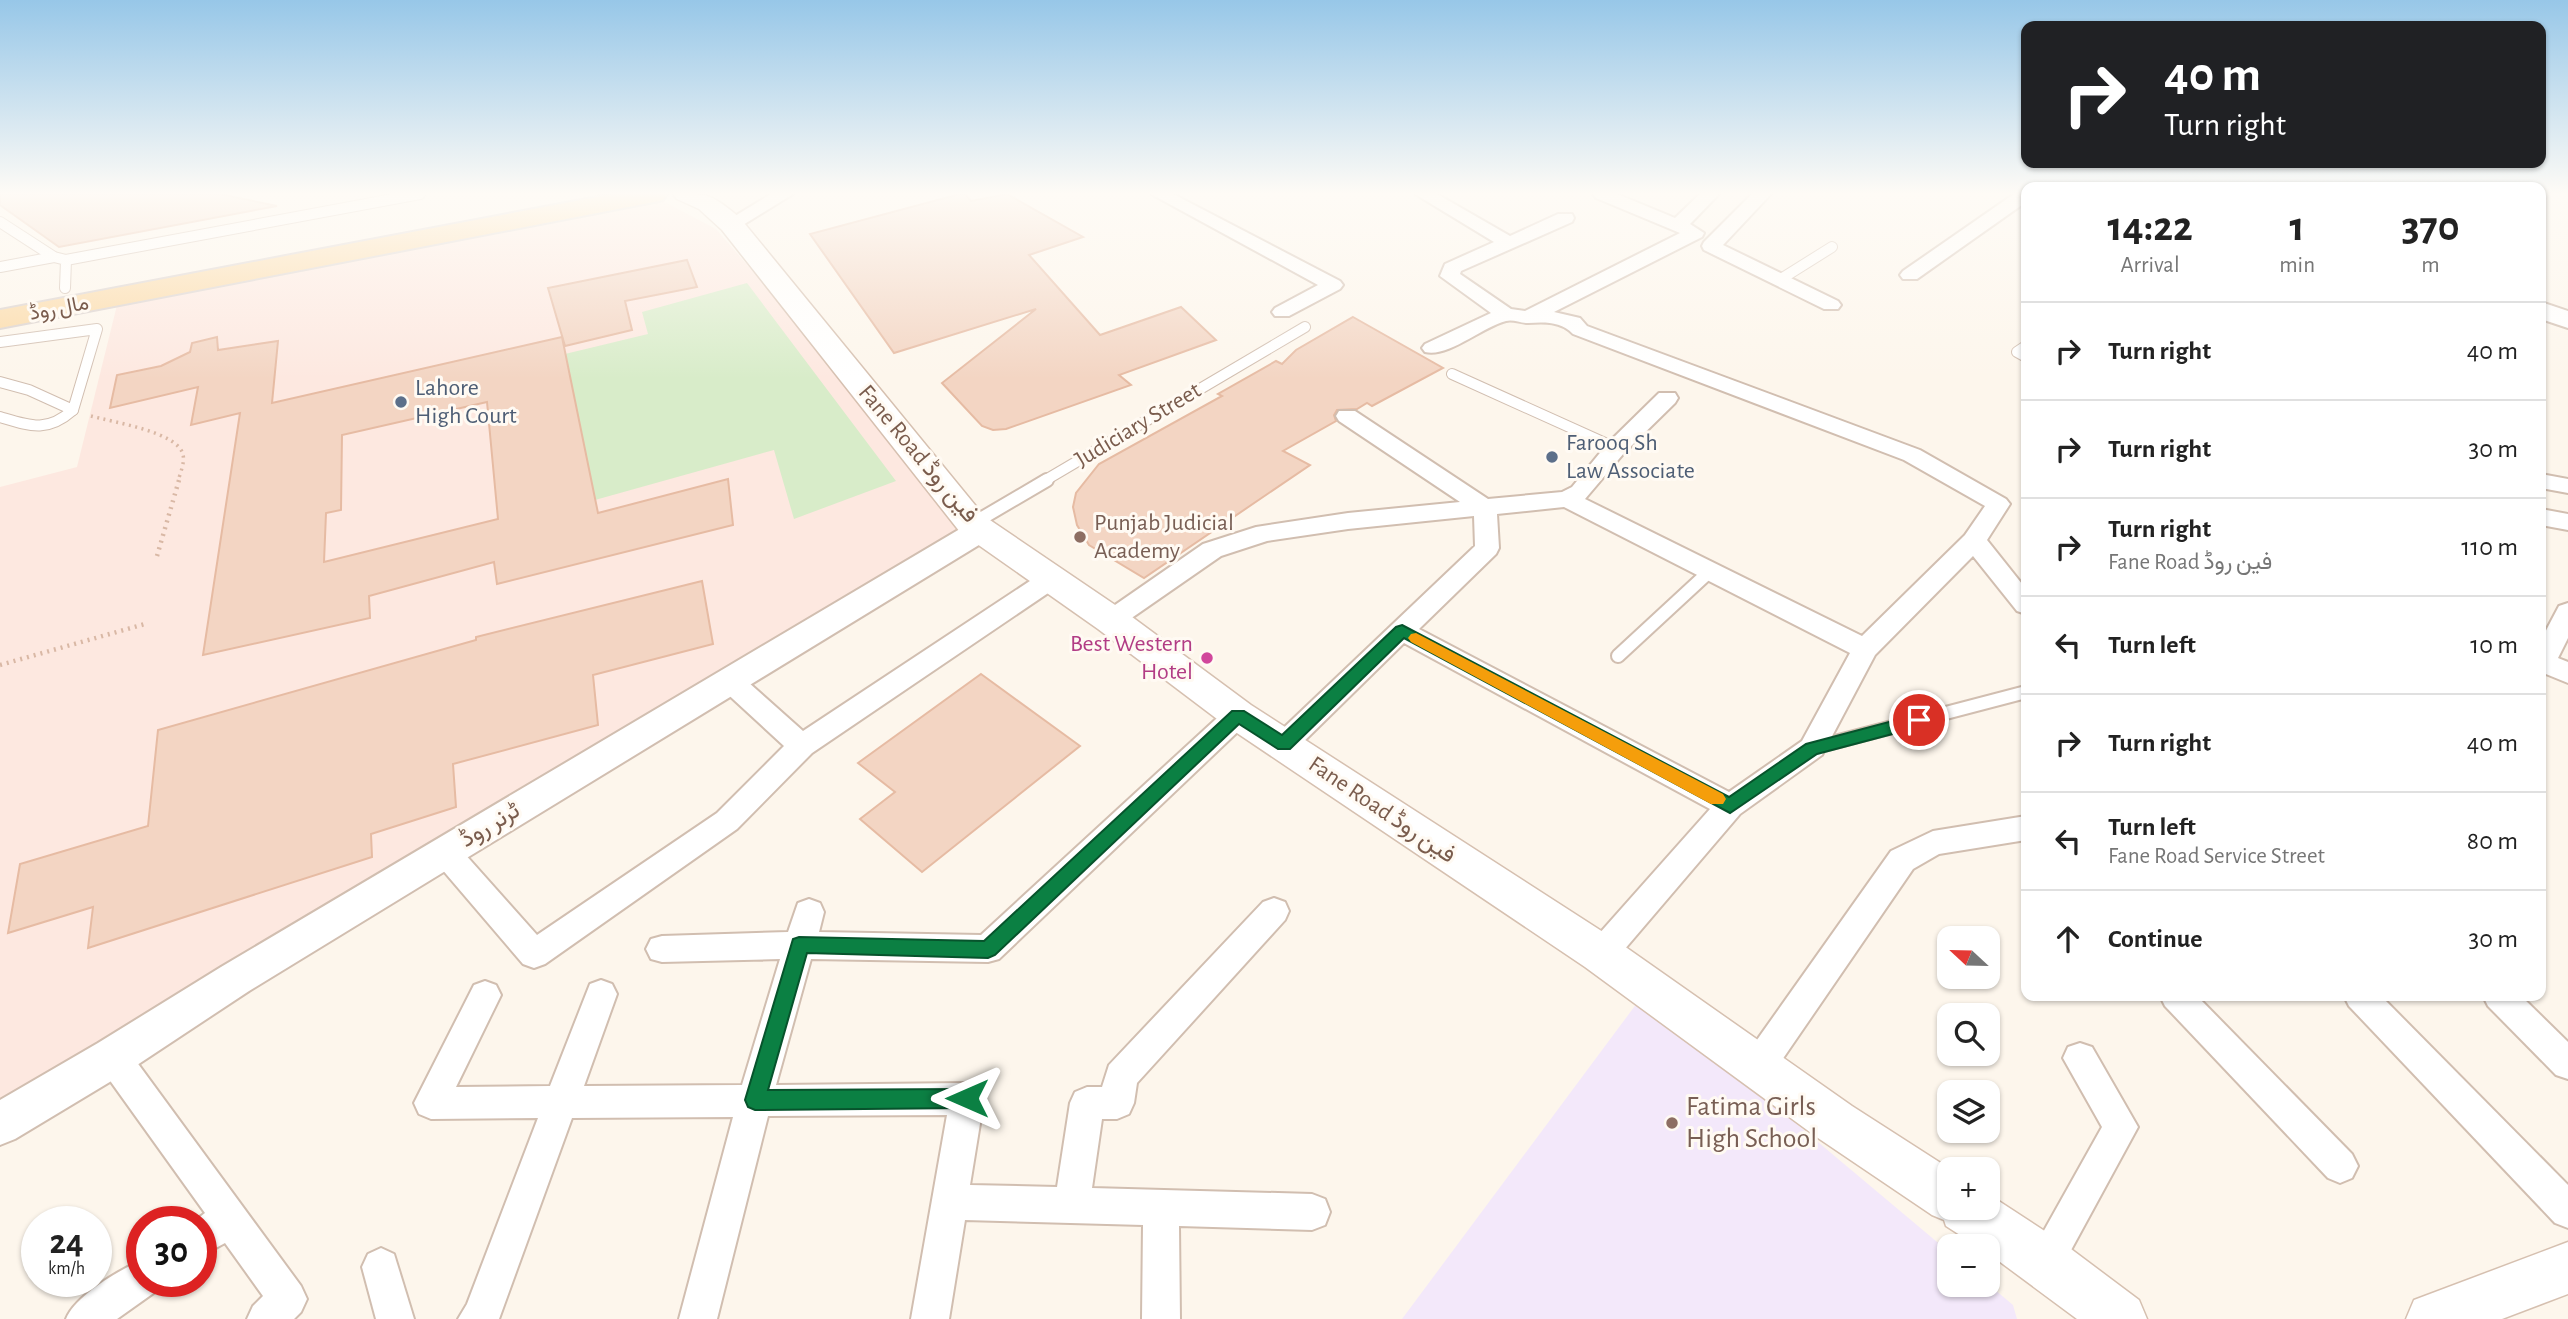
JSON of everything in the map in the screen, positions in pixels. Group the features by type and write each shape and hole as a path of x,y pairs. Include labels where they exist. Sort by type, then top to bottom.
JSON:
{"main road":[{"name":"مال روڈ","path":"0,300 255,256"},
{"name":"مال روڈ","path":"0,319 310,256"},
{"name":"Fane Road فین روڈ","path":"758,256 977,527 1111,620 1238,715 1601,954 1835,1122 1937,1189"},
{"path":"1982,1220 2045,1261 2120,1319"},
{"path":"2433,1319 2568,1268"}],"street":[{"path":"1277,256 1333,285 1282,312"},
{"path":"1478,256 1452,268 1450,276 1505,314"},
{"path":"1531,316 1650,256"},
{"path":"1732,256 1831,305"},
{"path":"1910,275 1938,256"},
{"path":"2546,312 2568,320"},
{"path":"1432,348 1505,314 1573,322 1580,330 1912,455 1998,504 1974,541 1865,649 1812,748 1730,806 1601,954"},
{"path":"1111,620 1212,550 1264,533 1567,499 1580,492 1616,448 1667,398"},
{"path":"1347,416 1485,508"},
{"path":"2546,482 2568,486"},
{"path":"1567,499 1865,649"},
{"path":"1284,744 1487,548 1485,508"},
{"path":"2546,518 2568,522"},
{"name":"ٹرنر روڈ","path":"0,1124 730,681 977,527"},
{"path":"1974,541 2021,599"},
{"path":"445,852 534,954 727,821 802,746 1051,579"},
{"path":"2546,653 2568,612"},
{"path":"1402,631 1730,806"},
{"path":"2546,663 2568,673"},
{"path":"730,681 802,746"},
{"path":"663,948 799,945 988,950 1238,715"},
{"path":"1759,1065 1902,860 1933,843 2021,829"},
{"path":"1072,1205 1087,1103 1116,1103 1121,1076 1274,911"},
{"path":"698,1319 755,1100 809,912"},
{"path":"477,1319 481,1317 601,994"},
{"path":"485,995 431,1103 967,1098 930,1319"},
{"path":"2181,1001 2340,1166"},
{"path":"2365,1001 2568,1210"},
{"path":"2504,1001 2568,1064"},
{"path":"113,1057 288,1299 266,1319"},
{"path":"2045,1261 2121,1127 2080,1058"},
{"path":"948,1202 1312,1212"},
{"path":"1161,1208 1161,1319"},
{"path":"217,1226 230,1217"},
{"path":"381,1267 395,1319"},
{"path":"85,1319 126,1290"}],"lane":[{"path":"0,267 54,257 66,260 90,256"},
{"path":"1781,279 1818,256"},
{"path":"65,288 66,260"},
{"name":"Judiciary Street","path":"977,527 1305,327"},
{"path":"0,342 97,330 74,410 64,420 45,428 0,417"},
{"path":"1452,374 1616,448"},
{"path":"0,382 29,390 74,410"},
{"path":"1618,656 1710,571"},
{"path":"1812,748 2021,693"}],"path":[{"path":"74,410 166,436 179,444 184,456 170,517 157,556"},
{"path":"0,665 145,624"}],"shaded area":[{"name":"Lahore High Court","path":"347,256 739,256 972,524 0,1111 0,487 77,467 119,297"},
{"name":"Fatima Girls High School","path":"1643,995 1937,1242 1937,1297 2000,1297 2000,1294 2013,1305 2017,1319 1402,1319"}],"green space":[{"path":"747,283 896,481 794,519 774,450 595,500 565,354 648,334 642,312"}],"building":[{"path":"825,256 1029,256 1100,335 1181,307 1216,340 1119,375 1131,385 1006,429 993,430 982,426 942,383 1036,309 894,353"},
{"path":"687,260 697,287 625,301 632,330 565,346 548,288"},
{"path":"1353,317 1443,368 1372,406 1367,403 1357,409 1337,410 1334,415 1336,421 1283,451 1310,465 1144,578 1089,545 1077,525 1073,507 1076,493 1099,464 1222,396 1218,394 1276,361 1282,364 1296,350"},
{"path":"217,337 218,350 278,341 272,403 562,337 598,513 728,479 733,525 497,584 494,562 369,596 370,618 203,655 240,413 191,425 198,387 110,408 117,375 161,366 190,352 192,343","holes":["487,402 498,519 324,562 326,513 341,510 342,435"]},
{"path":"702,581 713,644 593,675 598,725 453,764 456,807 371,834 372,857 88,948 93,907 8,933 20,864 148,826 158,730 476,640 476,637"},
{"path":"981,674 1080,746 922,872 860,819 895,792 858,763"}],"slow traffic":[{"path":"1416,638 1717,799"}],"place":[{"name":"Lahore High Court","path":"401,402"},
{"name":"Farooq Sh Law Associate","path":"1552,457"},
{"name":"Punjab Judicial Academy","path":"1080,537"},
{"name":"Best Western Hotel","path":"1207,658"},
{"name":"Fatima Girls High School","path":"1672,1123"}],"route":[{"path":"967,1098 755,1100 799,945 988,950 1238,715 1284,744 1402,631 1730,806 1812,748 1919,720"}]}
